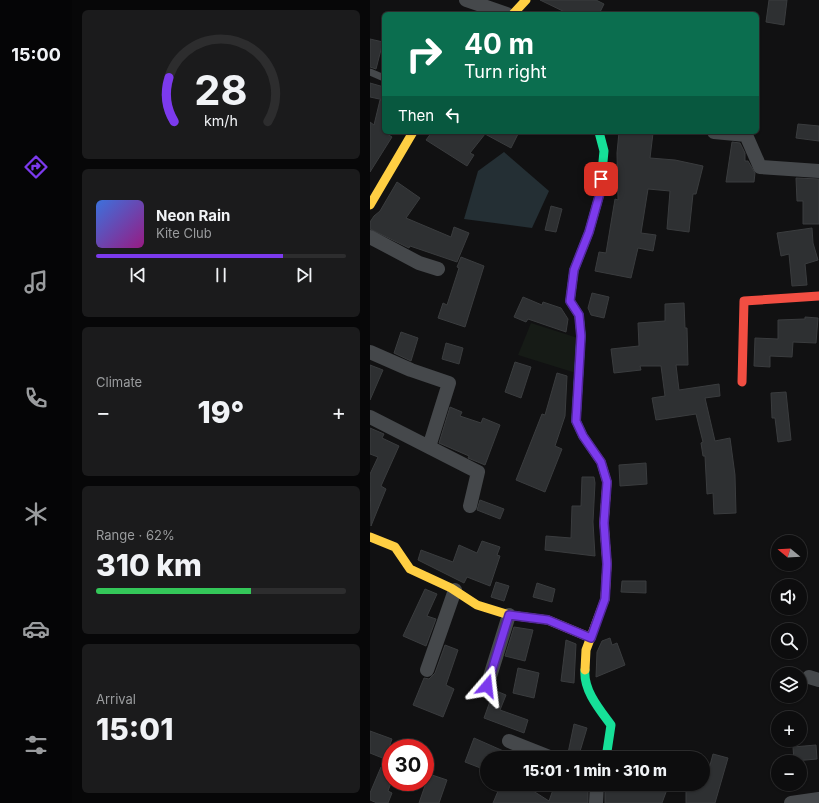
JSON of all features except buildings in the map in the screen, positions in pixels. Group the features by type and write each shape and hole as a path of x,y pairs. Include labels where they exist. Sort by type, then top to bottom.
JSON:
{"street":[{"path":"466,0 501,12"},
{"path":"515,12 526,0"},
{"path":"370,205 376,182 412,134"},
{"path":"599,134 604,151 600,193 589,232 574,270 570,301 579,315 581,336 576,421 583,436 601,462 607,482 604,523 607,564 605,599 586,650 584,678 596,704 611,725 607,751"},
{"path":"735,134 746,135 760,167 819,171"},
{"path":"370,237 419,263 438,269"},
{"path":"742,382 744,301 819,296"},
{"path":"370,352 411,370 449,383 429,447"},
{"path":"370,417 478,472 470,506"},
{"path":"370,537 395,547 410,569 455,590 477,605 509,615 548,620 591,638"},
{"path":"427,670 455,590"},
{"path":"487,686 509,615"},
{"path":"509,741 534,751"},
{"path":"596,803 597,791"},
{"path":"792,803 819,799"}],"lane":[{"path":"370,72 382,77"}],"shaded area":[{"path":"504,152 549,191 532,228 464,219 478,171"},
{"path":"531,323 581,339 579,374 518,355"}],"traffic: fast":[{"path":"594,452 583,436 576,421 581,335 579,315 570,301 574,270 589,232 600,193 604,151 600,134"},
{"path":"585,670 585,677 589,692 611,725 607,751"}],"traffic: slow":[{"path":"515,12 526,0"},
{"path":"370,205 412,134"},
{"path":"585,670 586,650 605,599 607,564 604,523 607,482 601,462 594,452"},
{"path":"370,537 395,547 410,569 451,588 477,605 509,615 548,620 591,638"}],"traffic: jam":[{"path":"742,382 744,301 819,296"}],"route":[{"path":"487,686 509,615 548,620 591,638 605,599 607,564 604,523 607,482 601,462 583,436 576,421 581,336 579,315 570,301 574,270 589,232 600,193 601,179"}]}
